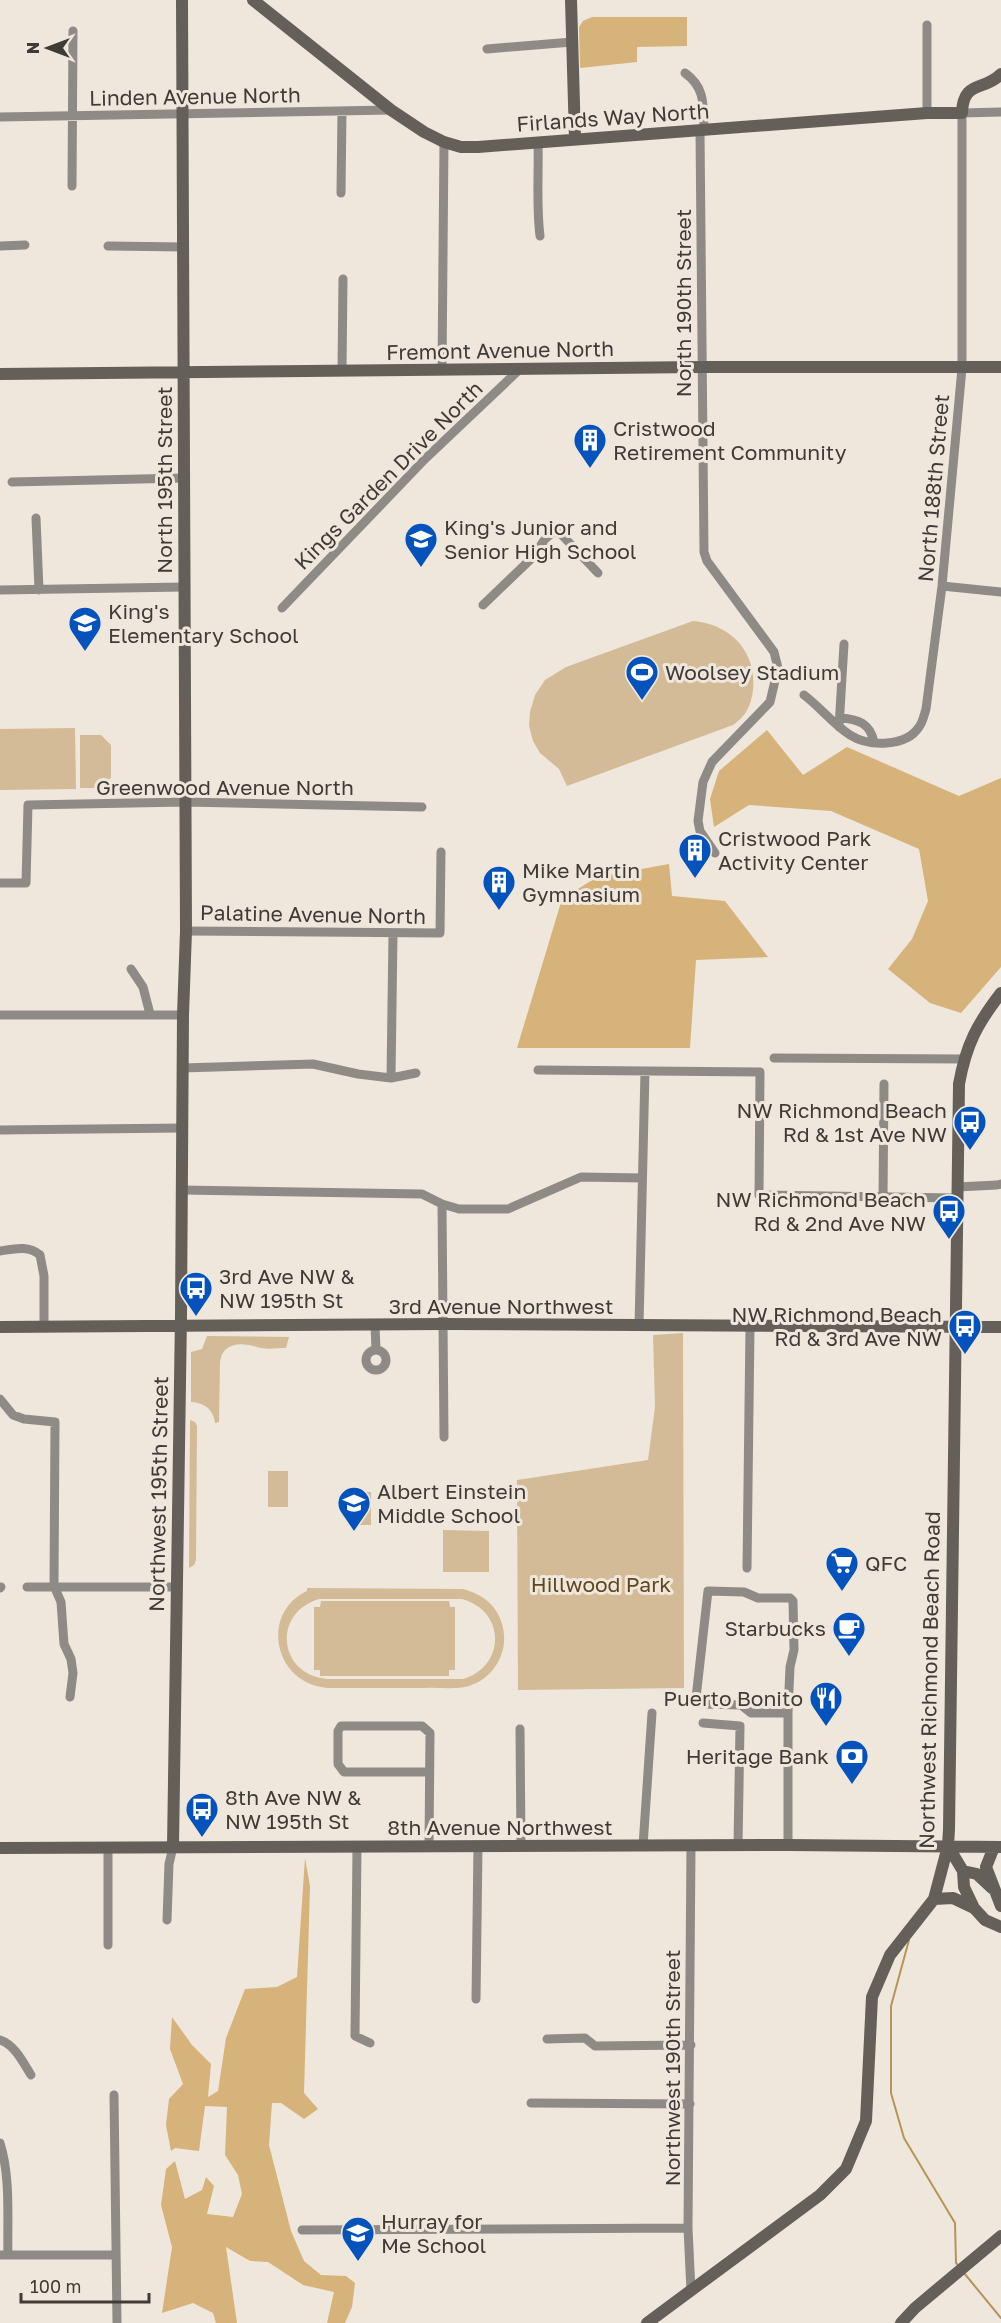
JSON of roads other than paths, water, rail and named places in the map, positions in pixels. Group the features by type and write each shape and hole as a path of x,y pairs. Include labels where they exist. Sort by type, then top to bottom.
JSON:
{"street":[{"name":"North 195th Street","path":"182,0 186,931 182,1068"},
{"name":"Firlands Way North","path":"253,0 391,110 424,132 461,147 927,113 962,113"},
{"path":"571,0 575,138"},
{"path":"927,25 927,113"},
{"path":"72,186 73,31"},
{"path":"487,49 572,42"},
{"name":"North 190th Street","path":"685,73 698,84 702,103 701,367 704,552 707,561 774,652 778,668 770,702 712,762 703,782 698,821 700,831 715,853"},
{"path":"1001,74 986,85 975,87 965,94 962,101 962,113 1001,112"},
{"name":"Linden Avenue North","path":"0,117 391,110"},
{"path":"341,193 342,111"},
{"name":"North 188th Street","path":"804,695 839,722 853,737 874,742 895,743 909,737 919,727 926,709 942,586 962,368 962,113"},
{"path":"442,370 444,142"},
{"path":"538,142 537,213 540,236"},
{"path":"0,246 25,245"},
{"path":"108,246 184,247"},
{"path":"342,371 343,279"},
{"name":"Fremont Avenue North","path":"0,374 701,367 1001,368"},
{"name":"Kings Garden Drive North","path":"282,608 425,459 520,369"},
{"path":"12,482 183,478"},
{"path":"36,518 39,590"},
{"path":"483,605 533,557 545,539 553,532 560,533 598,573"},
{"path":"942,586 1001,592"},
{"path":"0,590 184,587"},
{"path":"844,644 839,722 862,722 870,729 874,742"},
{"name":"Greenwood Avenue North","path":"0,883 26,883 28,805 185,802 422,807"},
{"name":"Palatine Avenue North","path":"186,931 440,933 441,852"},
{"path":"391,1078 393,934"},
{"path":"131,969 143,987 150,1014"},
{"name":"Northwest Richmond Beach Road","path":"646,2323 820,2195 846,2169 866,2121 872,1997 890,1955 934,1899 948,1846 959,1084 964,1059 981,1019 1001,993"},
{"path":"0,1015 183,1015"},
{"path":"774,1058 964,1059"},
{"path":"182,1068 314,1064 358,1074 391,1078 416,1074"},
{"name":"Northwest 195th Street","path":"167,1920 169,1864 173,1847 181,1325 182,1068"},
{"path":"538,1070 760,1072 759,1195 883,1198 956,1192 1001,1184"},
{"path":"639,1326 645,1071"},
{"path":"883,1198 884,1084"},
{"path":"0,1130 182,1128"},
{"path":"182,1190 422,1194 459,1209 508,1209 581,1178 642,1178"},
{"path":"442,1204 444,1437"},
{"path":"0,1251 27,1248 40,1255 44,1276 44,1327"},
{"name":"3rd Avenue Northwest","path":"0,1327 442,1324 1001,1327"},
{"path":"375,1325 376,1350"},
{"path":"747,1568 750,1327"},
{"path":"0,1399 13,1415 24,1419 55,1422 54,1586 62,1602 64,1644 71,1659 73,1673 70,1697"},
{"path":"27,1587 176,1587"},
{"path":"788,1713 751,1713 741,1705 702,1704 696,1698 708,1591 744,1592 758,1598 790,1598 793,1601 794,1650 790,1667 788,1713 788,1845"},
{"path":"644,1846 652,1713"},
{"path":"703,1723 740,1726 738,1846"},
{"path":"429,1772 344,1772 338,1764 338,1731 341,1726 422,1726 430,1733 429,1847"},
{"path":"520,1729 521,1846"},
{"name":"8th Avenue Northwest","path":"0,1848 788,1845 998,1847"},
{"path":"476,1999 478,1846"},
{"name":"Northwest 190th Street","path":"691,1846 688,2228 691,2291"},
{"path":"948,1846 963,1871 964,1887 974,1908"},
{"path":"108,1847 108,1945"},
{"path":"357,1847 355,2036 370,2043"},
{"path":"998,1847 986,1867 1001,1905"},
{"path":"963,1871 978,1874 996,1892"},
{"path":"934,1899 953,1898 974,1908 986,1920 1001,1927"},
{"path":"547,2039 585,2038 595,2046 691,2045"},
{"path":"0,2040 6,2042 15,2051 31,2075"},
{"path":"114,2095 117,2323"},
{"path":"531,2103 690,2104"},
{"path":"0,2144 4,2157 7,2187 4,2255 115,2255"},
{"path":"302,2230 688,2228"},
{"path":"901,2323 915,2308 1001,2236"}],"waterway":[{"path":"909,1940 891,2006 891,2093 904,2138 955,2223 956,2263 959,2266"},
{"path":"964,2273 1001,2318"}],"place":[{"name":"Cristwood Retirement Community","path":"590,469"},
{"name":"King's Junior and Senior High School","path":"421,568"},
{"name":"King's Elementary School","path":"85,652"},
{"name":"Woolsey Stadium","path":"642,701"},
{"name":"Cristwood Park Activity Center","path":"695,879"},
{"name":"Mike Martin Gymnasium","path":"499,911"},
{"name":"NW Richmond Beach Rd & 1st Ave NW","path":"970,1151"},
{"name":"NW Richmond Beach Rd & 2nd Ave NW","path":"949,1240"},
{"name":"3rd Ave NW & NW 195th St","path":"196,1317"},
{"name":"NW Richmond Beach Rd & 3rd Ave NW","path":"965,1355"},
{"name":"Albert Einstein Middle School","path":"354,1532"},
{"name":"QFC","path":"842,1592"},
{"name":"Starbucks","path":"849,1657"},
{"name":"Puerto Bonito","path":"826,1727"},
{"name":"Heritage Bank","path":"852,1785"},
{"name":"8th Ave NW & NW 195th St","path":"202,1838"},
{"name":"Hurray for Me School","path":"358,2262"}],"park label":[{"name":"Hillwood Park","path":"601,1584"}]}
